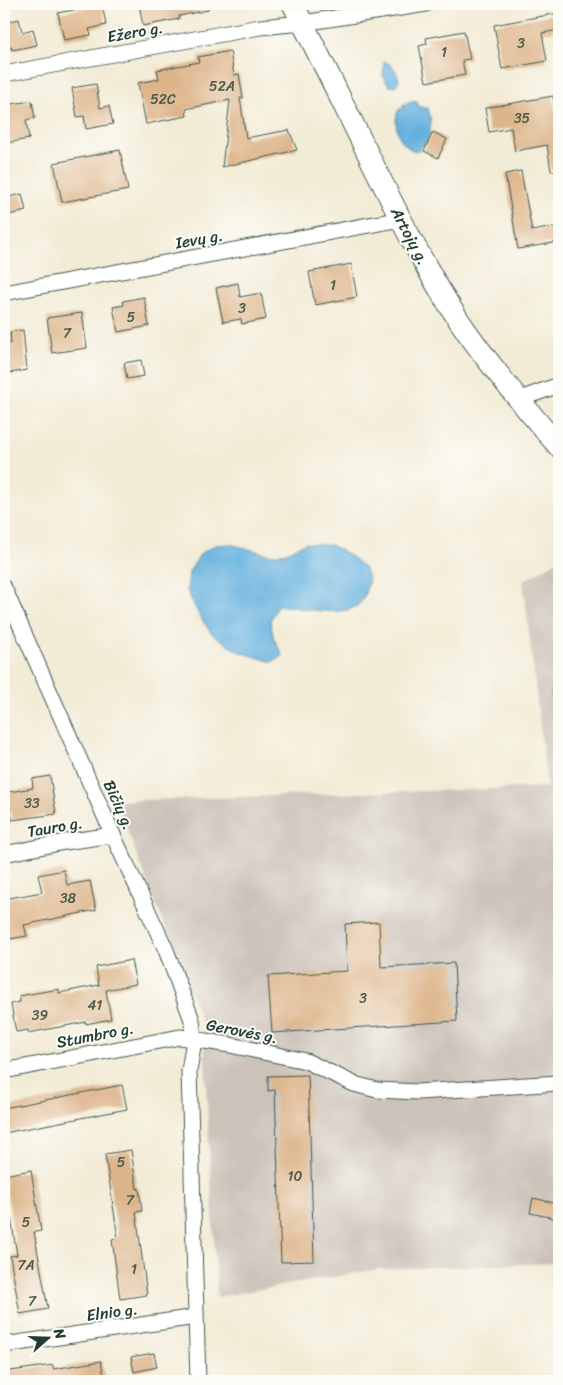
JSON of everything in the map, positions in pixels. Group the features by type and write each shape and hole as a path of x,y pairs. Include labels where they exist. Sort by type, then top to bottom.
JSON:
{"main road":[{"name":"Artojų g.","path":"293,4 401,220 433,279 458,319 490,364 559,447"}],"street":[{"name":"Ežero g.","path":"4,74 260,27 303,23 426,4"},
{"name":"Ievų g.","path":"4,293 401,220"},
{"path":"520,401 531,394 559,385"},
{"name":"Bičių g.","path":"4,588 166,950 192,1020 194,1040"},
{"name":"Tauro g.","path":"4,854 113,835"},
{"name":"Stumbro g.","path":"4,1071 173,1038 180,1037 194,1040"},
{"name":"Gerovės g.","path":"198,1381 189,1071 194,1040 230,1045 306,1061 354,1084 377,1090 418,1092 559,1083"},
{"name":"Elnio g.","path":"4,1345 196,1317"}],"shaded area":[{"path":"559,560 559,1263 379,1269 217,1297 203,1025 116,801 547,787 523,581"}],"water":[{"path":"384,61 392,66 397,73 399,79 396,86 389,86 383,77"},
{"path":"417,101 419,107 428,108 431,126 426,142 417,151 406,146 402,141 396,122 399,109 403,109 403,104"},
{"path":"305,543 330,545 346,553 364,567 369,580 361,602 345,610 334,611 309,610 278,605 270,621 274,639 283,656 272,662 237,651 211,633 187,591 189,572 201,553 215,545 230,544 272,555 286,552"},
{"path":"559,654 559,707 551,698 554,660"}],"building":[{"path":"102,4 106,25 89,29 91,35 64,40 58,13"},
{"path":"139,4 208,4 208,10 179,16 179,19 143,26"},
{"path":"559,13 559,30 542,33 547,61 502,69 494,25"},
{"path":"19,19 22,32 33,29 37,45 12,50 11,47 4,48 4,23"},
{"path":"464,31 470,59 462,60 465,75 426,82 419,46 427,44 426,38"},
{"path":"230,51 234,75 239,74 243,98 240,98 246,138 289,130 297,150 222,167 230,100 186,109 187,116 146,124 138,83 159,79 157,70 199,62 198,57"},
{"path":"96,84 100,108 109,106 113,124 86,129 84,116 77,117 72,88"},
{"path":"553,96 559,130 559,170 551,171 547,145 515,151 511,128 489,132 485,108"},
{"path":"32,101 35,118 26,120 29,139 6,143 4,105"},
{"path":"433,132 447,139 438,158 424,151"},
{"path":"120,150 128,190 62,202 54,163"},
{"path":"521,171 532,231 559,226 559,242 518,249 505,174"},
{"path":"22,194 26,211 4,216 4,198"},
{"path":"351,264 357,297 315,305 309,272"},
{"path":"238,283 240,297 261,293 266,319 242,324 241,319 223,322 216,288"},
{"path":"144,297 149,326 118,332 113,307 124,305 123,301"},
{"path":"82,313 87,348 52,353 47,318"},
{"path":"23,330 27,370 4,374 4,344 11,343 10,332"},
{"path":"141,360 144,376 127,379 124,363"},
{"path":"50,776 56,814 12,820 8,792 33,788 32,779"},
{"path":"64,870 67,885 90,881 96,910 24,925 27,936 4,940 4,899 42,892 38,875"},
{"path":"379,922 381,967 454,963 457,1021 272,1033 268,976 347,971 345,924"},
{"path":"131,960 136,984 106,990 111,1019 28,1033 28,1030 16,1032 11,1004 20,1002 19,996 59,989 59,993 99,985 96,967"},
{"path":"308,1075 314,1261 281,1262 275,1090 268,1091 268,1076"},
{"path":"122,1085 127,1109 4,1133 4,1108"},
{"path":"131,1150 142,1211 136,1212 147,1295 120,1299 112,1239 118,1238 105,1154"},
{"path":"31,1170 41,1231 34,1232 48,1309 20,1314 10,1256 17,1255 4,1175"},
{"path":"533,1198 559,1204 559,1219 530,1213"},
{"path":"154,1353 157,1367 134,1372 131,1357"},
{"path":"101,1361 105,1381 4,1381 4,1372 53,1365 53,1369"}]}
